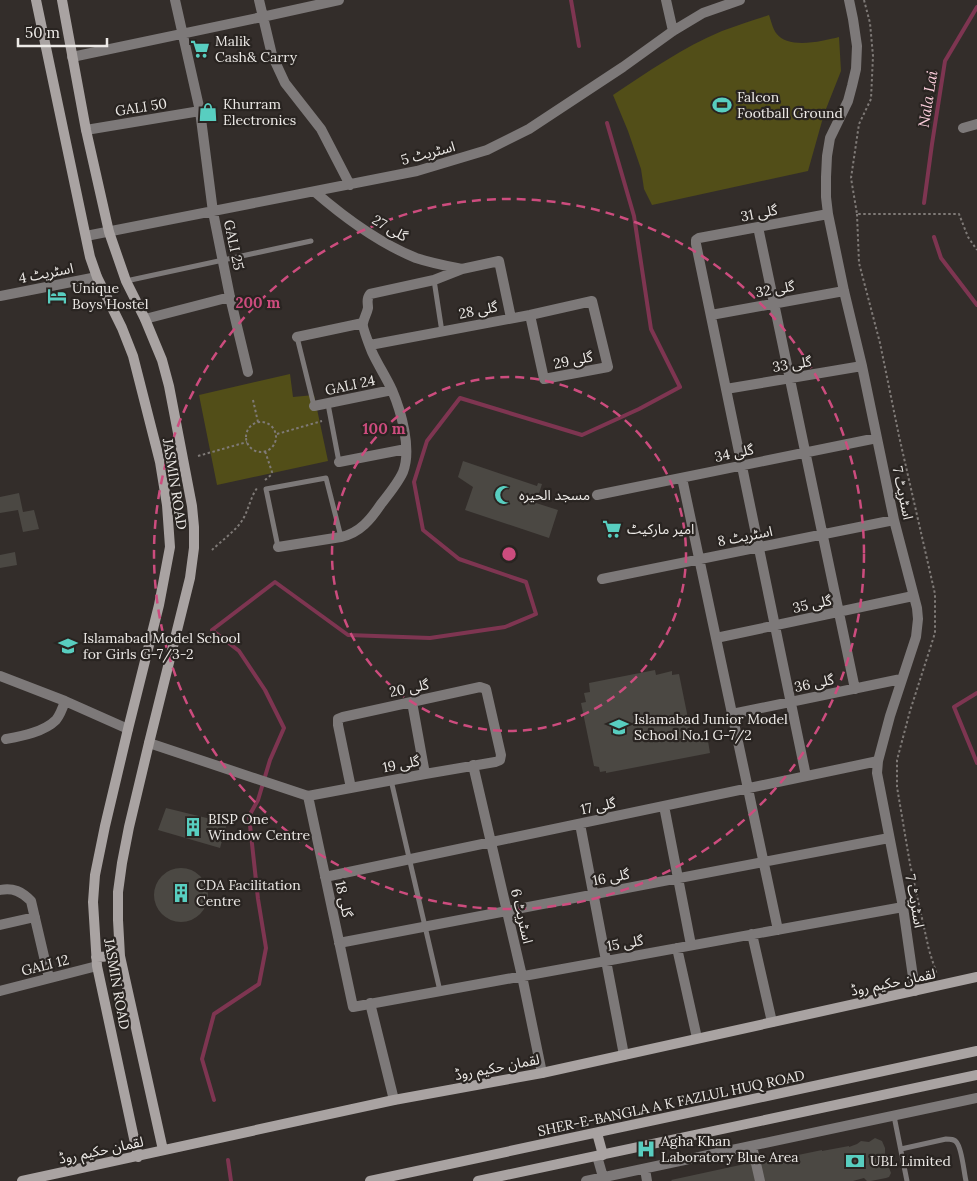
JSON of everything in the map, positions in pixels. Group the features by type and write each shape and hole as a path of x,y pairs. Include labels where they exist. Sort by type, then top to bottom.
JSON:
{"street":[{"name":"JASMIN ROAD","path":"36,0 90,257 96,277 122,328 133,356 160,462 167,505 170,547 160,605 105,826 95,875 93,902 97,962 138,1157"},
{"name":"JASMIN ROAD","path":"62,0 86,130 109,232 126,281 162,360 169,386 192,506 194,527 194,548 190,578 149,743 122,863 118,892 120,956 163,1150"},
{"name":"GALI 25","path":"175,0 200,112 213,212 230,297 248,372"},
{"path":"258,0 272,55 285,83 321,129 350,185"},
{"path":"72,57 339,0"},
{"path":"666,0 673,31"},
{"name":"اسٹریٹ 5","path":"86,236 417,171 487,150 529,129 623,67 673,31 703,13 739,0"},
{"name":"اسٹریٹ 7","path":"849,0 857,46 856,69 848,101 830,138 826,197 844,291 862,366 894,520 917,608 916,637 901,680 878,761 877,773 903,907 915,991"},
{"name":"GALI 50","path":"86,130 200,112"},
{"path":"963,128 977,124"},
{"name":"گلی 27","path":"315,192 332,207 373,236 395,248 418,258 462,269"},
{"name":"گلی 31","path":"710,315 696,240 758,226 828,214"},
{"path":"758,226 855,689"},
{"name":"گلی 27","path":"363,323 367,311 367,300 370,294 434,280 462,269 499,261 511,318"},
{"name":"اسٹریٹ 4","path":"0,296 96,277"},
{"name":"گلی 32","path":"710,315 844,291"},
{"path":"145,320 230,297"},
{"name":"گلی 28","path":"370,345 530,315 592,301 608,367"},
{"name":"گلی 29","path":"530,315 544,380 608,367"},
{"path":"710,315 806,776"},
{"path":"278,547 341,537 356,531 369,521 391,492 403,472 406,462 403,423 392,390 377,362 363,323 297,337"},
{"name":"گلی 33","path":"726,389 862,366"},
{"name":"GALI 24","path":"314,406 392,390"},
{"name":"گلی 34","path":"597,495 877,438"},
{"path":"339,462 406,449"},
{"path":"682,478 778,930"},
{"name":"اسٹریٹ 8","path":"602,579 894,520"},
{"name":"گلی 35","path":"716,638 913,596"},
{"path":"0,676 66,701 128,729"},
{"name":"گلی 36","path":"732,714 901,680"},
{"name":"گلی 20","path":"351,788 338,720 343,717 480,687 486,689 501,755 500,760"},
{"path":"6,739 30,734 43,728 56,719 66,701"},
{"path":"412,702 425,774"},
{"path":"149,743 308,796"},
{"name":"گلی 19","path":"308,796 500,760"},
{"name":"گلی 17","path":"325,877 878,761"},
{"name":"اسٹریٹ 6","path":"473,765 492,842 542,1073"},
{"name":"گلی 18","path":"308,796 353,1007"},
{"path":"664,806 691,945"},
{"path":"580,824 624,1055"},
{"name":"گلی 16","path":"339,944 889,838"},
{"path":"0,890 6,889 23,892 31,901 49,978"},
{"name":"گلی 15","path":"353,1007 903,907"},
{"path":"0,925 35,917"},
{"path":"752,934 772,1022"},
{"path":"677,948 697,1038"},
{"path":"97,962 120,956"},
{"name":"GALI 12","path":"0,990 49,978 97,962"},
{"name":"لقمان حکیم روڈ","path":"22,1181 394,1100 542,1073 977,977"},
{"path":"370,1004 394,1100"},
{"name":"SHER-E-BANGLA A K FAZLUL HUQ ROAD","path":"370,1181 977,1052"},
{"path":"478,1181 977,1075"},
{"path":"586,1181 977,1098"},
{"path":"597,1133 603,1177"},
{"path":"752,1146 760,1181"},
{"path":"645,1168 647,1181"}],"lane":[{"path":"126,281 311,241"},
{"path":"434,280 442,332"},
{"path":"297,337 314,406"},
{"path":"328,404 339,462"},
{"path":"278,547 266,489 326,478 341,537"},
{"path":"391,780 440,991"},
{"path":"894,1116 907,1181"},
{"path":"900,1149 951,1139 958,1144 960,1149 966,1181"}],"path":[{"path":"864,0 870,23 873,56 871,99 859,124 850,178 857,214 959,214 968,237 977,250"},
{"path":"253,400 258,422"},
{"path":"277,434 331,419"},
{"path":"258,422 267,422 275,429 277,434 275,444 265,452 256,451 247,442 246,434 248,429 251,425 258,422"},
{"path":"198,456 247,442"},
{"path":"212,550 240,524 255,490 271,475 272,472 265,452"}],"shaded area":[{"name":"Falcon Football Ground","path":"769,15 776,33 781,38 789,41 806,43 839,37 841,71 824,114 808,171 652,205 644,189 641,169 613,95 666,60 708,37"},
{"path":"290,374 293,397 314,395 328,461 217,485 199,395"}],"building":[{"name":"مسجد الحیرہ","path":"463,461 537,486 538,483 542,484 536,503 558,510 549,538 465,510 473,487 458,477"},
{"path":"19,493 23,512 34,510 39,529 23,532 18,510 0,513 0,497"},
{"path":"15,552 17,565 0,568 0,555"},
{"name":"Islamabad Junior Model School No.1 G-7/2","path":"655,670 656,675 672,671 672,675 679,674 692,738 707,735 710,753 606,773 606,771 600,772 599,767 594,766 581,703 586,702 584,693 590,692 589,683"},
{"name":"BISP One Window Centre","path":"166,808 227,823 220,848 158,830"},
{"name":"CDA Facilitation Centre","path":"181,868 191,870 200,876 206,885 208,895 206,905 200,914 191,920 181,922 171,920 162,914 156,905 154,895 156,885 162,876 171,870"},
{"path":"875,1138 882,1141 885,1148 885,1157 891,1173 889,1177 871,1181 867,1181 864,1178 853,1181 763,1181 759,1163 822,1150 849,1147 861,1141 869,1142"},
{"path":"754,1162 758,1181 671,1180"}],"waterway":[{"path":"571,0 579,46"},
{"name":"Nala Lai","path":"924,203 945,61 977,7"},
{"path":"214,1100 202,1059 214,1014 259,984 266,948 258,899 249,816 258,800 270,760 284,728 265,690 239,651 212,630 275,582 348,635 430,638 505,627 536,614 526,582 459,559 423,530 414,482 427,441 460,398 582,435 639,409 680,387 651,329 634,216 607,123"},
{"name":"Nala Lai","path":"934,237 941,258 977,305"},
{"name":"Nala Lai","path":"977,693 954,707 977,763"},
{"path":"228,1160 231,1181"}],"place":[{"name":"Malik Cash& Carry","path":"200,49"},
{"name":"Falcon Football Ground","path":"722,105"},
{"name":"Khurram Electronics","path":"208,112"},
{"name":"Unique Boys Hostel","path":"57,296"},
{"name":"مسجد الحیرہ","path":"504,495"},
{"name":"امیر مارکیٹ","path":"612,529"},
{"name":"Islamabad Model School for Girls G-7/3-2","path":"68,646"},
{"name":"Islamabad Junior Model School No.1 G-7/2","path":"619,727"},
{"name":"BISP One Window Centre","path":"193,827"},
{"name":"CDA Facilitation Centre","path":"181,893"},
{"name":"Agha Khan Laboratory Blue Area","path":"646,1149"},
{"name":"UBL Limited","path":"855,1161"}]}
